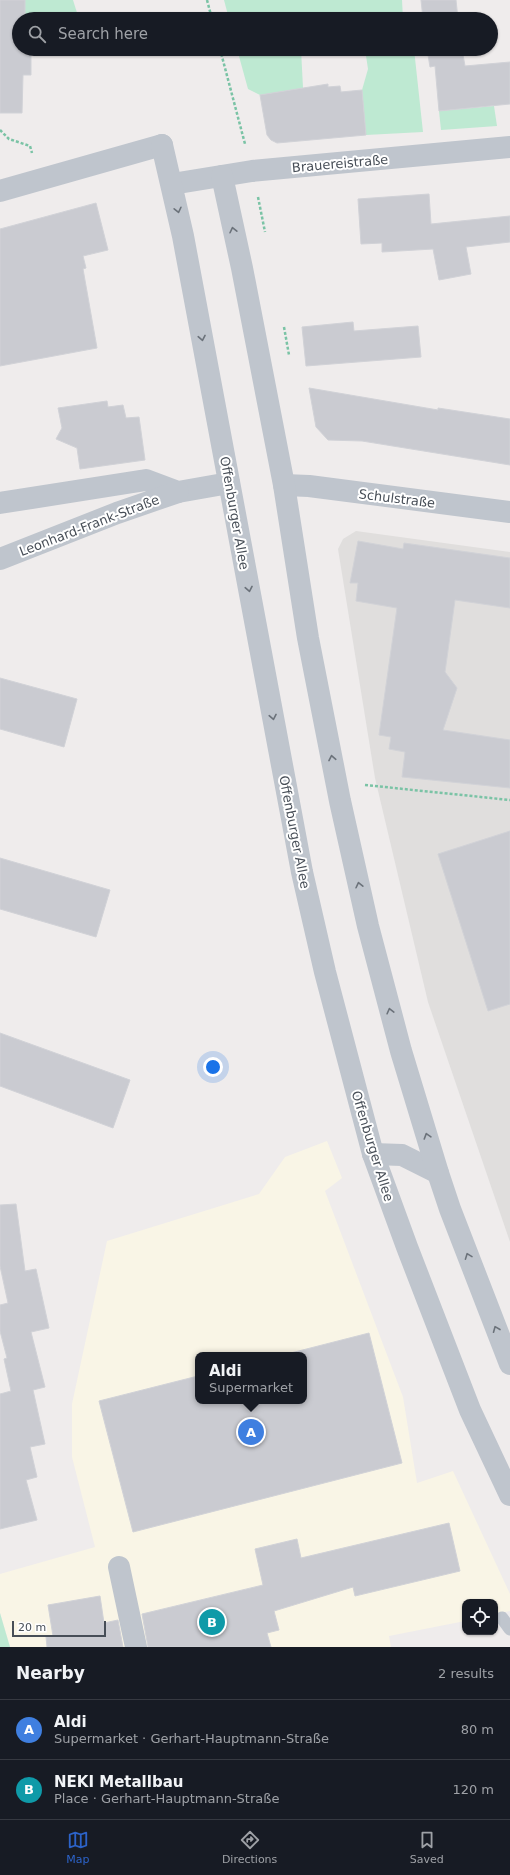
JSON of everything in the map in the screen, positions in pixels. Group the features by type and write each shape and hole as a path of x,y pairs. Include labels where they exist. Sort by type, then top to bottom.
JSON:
{"street":[{"name":"Offenburger Allee","path":"42,179 162,145 183,236 302,872 325,972 373,1154 470,1410 510,1495"},
{"name":"Brauereistraße","path":"172,184 252,171 510,147"},
{"path":"222,176 242,268 284,485 308,638 340,801 368,926 401,1051 438,1173 455,1223 510,1364"},
{"path":"0,191 42,179"},
{"name":"Leonhard-Frank-Straße","path":"0,503 146,480 178,492"},
{"name":"Leonhard-Frank-Straße","path":"0,559 117,513 178,492 229,483"},
{"name":"Schulstraße","path":"284,485 309,486 510,512"},
{"path":"373,1154 402,1154 438,1173"},
{"path":"119,1567 136,1647"}],"lane":[{"path":"502,1618 510,1629"}],"path":[{"path":"207,0 210,12"},
{"path":"222,56 252,171 266,237"},
{"path":"0,130 9,139 30,146 42,179"},
{"path":"282,319 289,357"},
{"path":"362,785 510,800"}],"shaded area":[{"path":"356,531 510,552 510,1242 428,1002 375,778 338,549 343,539"},
{"path":"327,1141 342,1178 325,1191 403,1397 417,1483 453,1471 510,1594 510,1611 498,1613 498,1599 462,1599 462,1622 389,1636 391,1647 10,1647 0,1613 0,1574 95,1547 72,1457 72,1404 107,1241 259,1194 285,1157"}],"green space":[{"path":"25,0 73,0 77,12 25,12"},
{"path":"224,0 402,0 403,12 227,12"},
{"path":"239,56 301,56 303,88 260,95 248,89"},
{"path":"366,56 415,56 423,132 366,135 362,90 368,69"},
{"path":"494,106 497,126 441,130 439,111"},
{"path":"0,1613 10,1647 0,1647"}],"building":[{"path":"0,0 25,0 25,12 12,12 12,56 31,56 31,75 23,75 22,113 0,113"},
{"path":"421,0 456,0 457,12 422,12"},
{"path":"428,56 463,56 465,66 510,62 510,104 439,111 435,66 430,67"},
{"path":"328,84 328,87 340,86 341,92 362,90 366,135 277,143 271,140 267,135 260,95"},
{"path":"429,194 431,224 510,216 510,242 466,247 471,274 439,280 433,249 382,252 382,243 361,244 358,199"},
{"path":"96,203 108,250 83,256 86,268 83,269 97,348 0,366 0,229"},
{"path":"353,322 354,331 418,326 421,357 306,366 302,327"},
{"path":"309,388 438,410 438,408 510,419 510,465 362,441 328,440 316,427"},
{"path":"107,401 108,407 123,405 126,418 139,417 145,460 80,469 77,448 56,439 62,428 58,408"},
{"path":"358,541 403,549 404,543 510,558 510,608 455,600 445,672 457,688 443,730 510,740 510,788 402,777 405,752 389,749 391,737 379,735 397,608 356,601 358,583 350,583"},
{"path":"0,678 77,699 64,747 0,729"},
{"path":"510,831 510,1004 488,1011 438,854"},
{"path":"0,858 110,890 96,937 0,909"},
{"path":"0,1033 130,1080 113,1128 0,1086"},
{"path":"16,1204 25,1271 36,1269 49,1328 31,1332 45,1387 33,1390 45,1444 30,1447 37,1477 26,1480 37,1520 0,1529 0,1394 11,1391 4,1359 7,1358 0,1331 0,1305 8,1303 0,1266 0,1205"},
{"path":"369,1333 402,1463 133,1532 99,1401 195,1377 195,1404 307,1404 307,1352 295,1352"},
{"path":"449,1523 460,1571 355,1596 353,1587 274,1611 279,1630 267,1633 271,1647 148,1647 142,1614 263,1585 255,1549 297,1539 301,1558"},
{"path":"100,1596 104,1623 118,1620 123,1647 47,1647 46,1637 53,1636 48,1605"}],"place":[{"name":"Aldi","path":"251,1432"},
{"name":"NEKI Metallbau","path":"212,1622"}]}
